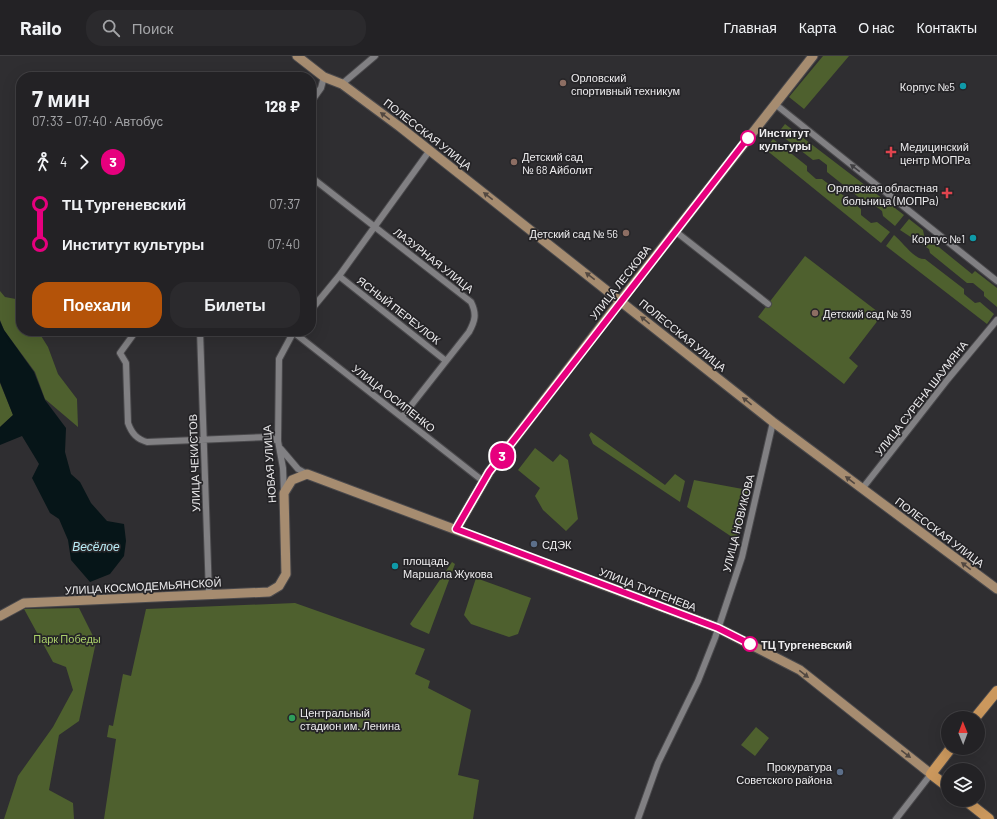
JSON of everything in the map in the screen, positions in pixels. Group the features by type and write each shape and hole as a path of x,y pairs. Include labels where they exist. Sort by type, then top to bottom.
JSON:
{"main road":[{"name":"ПОЛЕССКАЯ УЛИЦА","path":"297,56 324,77 342,84 430,150 773,422 997,589"},
{"name":"УЛИЦА ЛЕСКОВА","path":"456,529 483,481 621,300 813,56"},
{"name":"УЛИЦА ТУРГЕНЕВА","path":"307,474 718,628 800,670 941,782"},
{"path":"284,493 292,480 307,474"},
{"name":"НОВАЯ УЛИЦА","path":"270,592 279,586 286,574 284,493"},
{"name":"УЛИЦА КОСМОДЕМЬЯНСКОЙ","path":"0,616 24,604 270,592"},
{"path":"981,711 997,691"},
{"path":"931,774 946,755"},
{"path":"974,807 989,819"}],"street":[{"path":"342,84 375,56"},
{"path":"316,96 322,88 324,77"},
{"path":"775,104 997,281"},
{"path":"316,304 339,276 430,150"},
{"name":"ЛАЗУРНАЯ УЛИЦА","path":"316,181 472,302 476,310 473,325 402,417"},
{"path":"675,232 768,304"},
{"name":"ЯСНЫЙ ПЕРЕУЛОК","path":"339,276 446,360"},
{"name":"УЛИЦА СУРЕНА ШАУМЯНА","path":"862,489 948,379 997,320"},
{"path":"132,336 120,353 126,363 128,423 135,436 147,442 269,437 278,440"},
{"name":"УЛИЦА ЧЕКИСТОВ","path":"200,336 209,595"},
{"name":"НОВАЯ УЛИЦА","path":"284,493 278,440 279,359 291,336"},
{"name":"УЛИЦА ОСИПЕНКО","path":"300,336 483,481"},
{"name":"УЛИЦА НОВИКОВА","path":"638,819 658,763 698,681 718,628 742,557 773,422"},
{"path":"280,448 298,469 307,474"},
{"path":"896,819 931,774"}],"green space":[{"path":"823,56 849,56 804,109 789,97"},
{"path":"785,124 904,215 895,226 883,216 882,211 870,202 866,203 827,172 827,165 819,159 813,160 778,133"},
{"path":"773,139 807,166 807,171 816,179 822,179 861,209 861,215 871,223 877,222 890,232 881,243 765,149"},
{"path":"909,219 923,230 924,235 972,274 975,271 997,288 997,307 984,296 984,292 973,283 967,283 930,253 929,249 900,230"},
{"path":"894,235 913,254 921,259 925,259 964,289 964,294 975,303 980,302 994,314 987,324 886,246"},
{"path":"805,256 882,315 849,358 858,366 844,384 758,317"},
{"path":"0,291 5,297 16,299 16,336 41,336 48,347 58,374 77,399 78,427 45,399 35,372 4,330 0,320"},
{"path":"0,383 13,415 0,427"},
{"path":"591,432 665,485 675,474 685,481 680,502 593,444 589,435"},
{"path":"535,448 553,462 560,454 568,460 578,519 566,531 543,510 535,496 540,488 518,470"},
{"path":"694,480 748,490 738,541 687,507"},
{"path":"452,562 455,564 429,634 413,627 410,624"},
{"path":"476,578 531,598 518,634 509,637 471,624 464,615"},
{"name":"Центральный стадион им. Ленина","path":"295,603 425,649 415,674 430,681 428,688 471,710 458,775 479,780 473,819 104,819 116,739 107,737 109,725 113,726 123,674 131,676 146,609"},
{"name":"Парк Победы","path":"79,608 96,642 79,721 59,735 49,790 73,803 74,819 4,819 18,776 53,727 73,690 66,667 53,662 24,609"},
{"path":"756,727 769,738 755,756 741,745"}],"water":[{"name":"Весёлое","path":"0,321 4,330 34,372 45,400 66,428 65,452 71,474 80,482 91,503 107,521 124,524 126,541 124,556 110,574 90,582 71,560 68,540 59,519 50,513 32,478 39,464 22,436 0,445 0,427 13,415 0,382"}],"bus line":[{"name":"3","path":"748,138 489,472 456,529 718,628 750,644"}],"place":[{"name":"Орловский спортивный техникум","path":"563,83"},
{"name":"Корпус №5","path":"963,86"},
{"name":"Институт культуры","path":"748,138"},
{"name":"Медицинский центр МОПРа","path":"891,152"},
{"name":"Детский сад № 68 Айболит","path":"514,162"},
{"name":"Орловская областная больница (МОПРа)","path":"947,193"},
{"name":"Детский сад № 56","path":"626,233"},
{"name":"Корпус №1","path":"973,238"},
{"name":"Детский сад № 39","path":"815,313"},
{"name":"СДЭК","path":"534,544"},
{"name":"площадь Маршала Жукова","path":"395,566"},
{"name":"ТЦ Тургеневский","path":"750,644"},
{"name":"Центральный стадион им. Ленина","path":"292,718"},
{"name":"Прокуратура Советского района","path":"840,772"}]}
